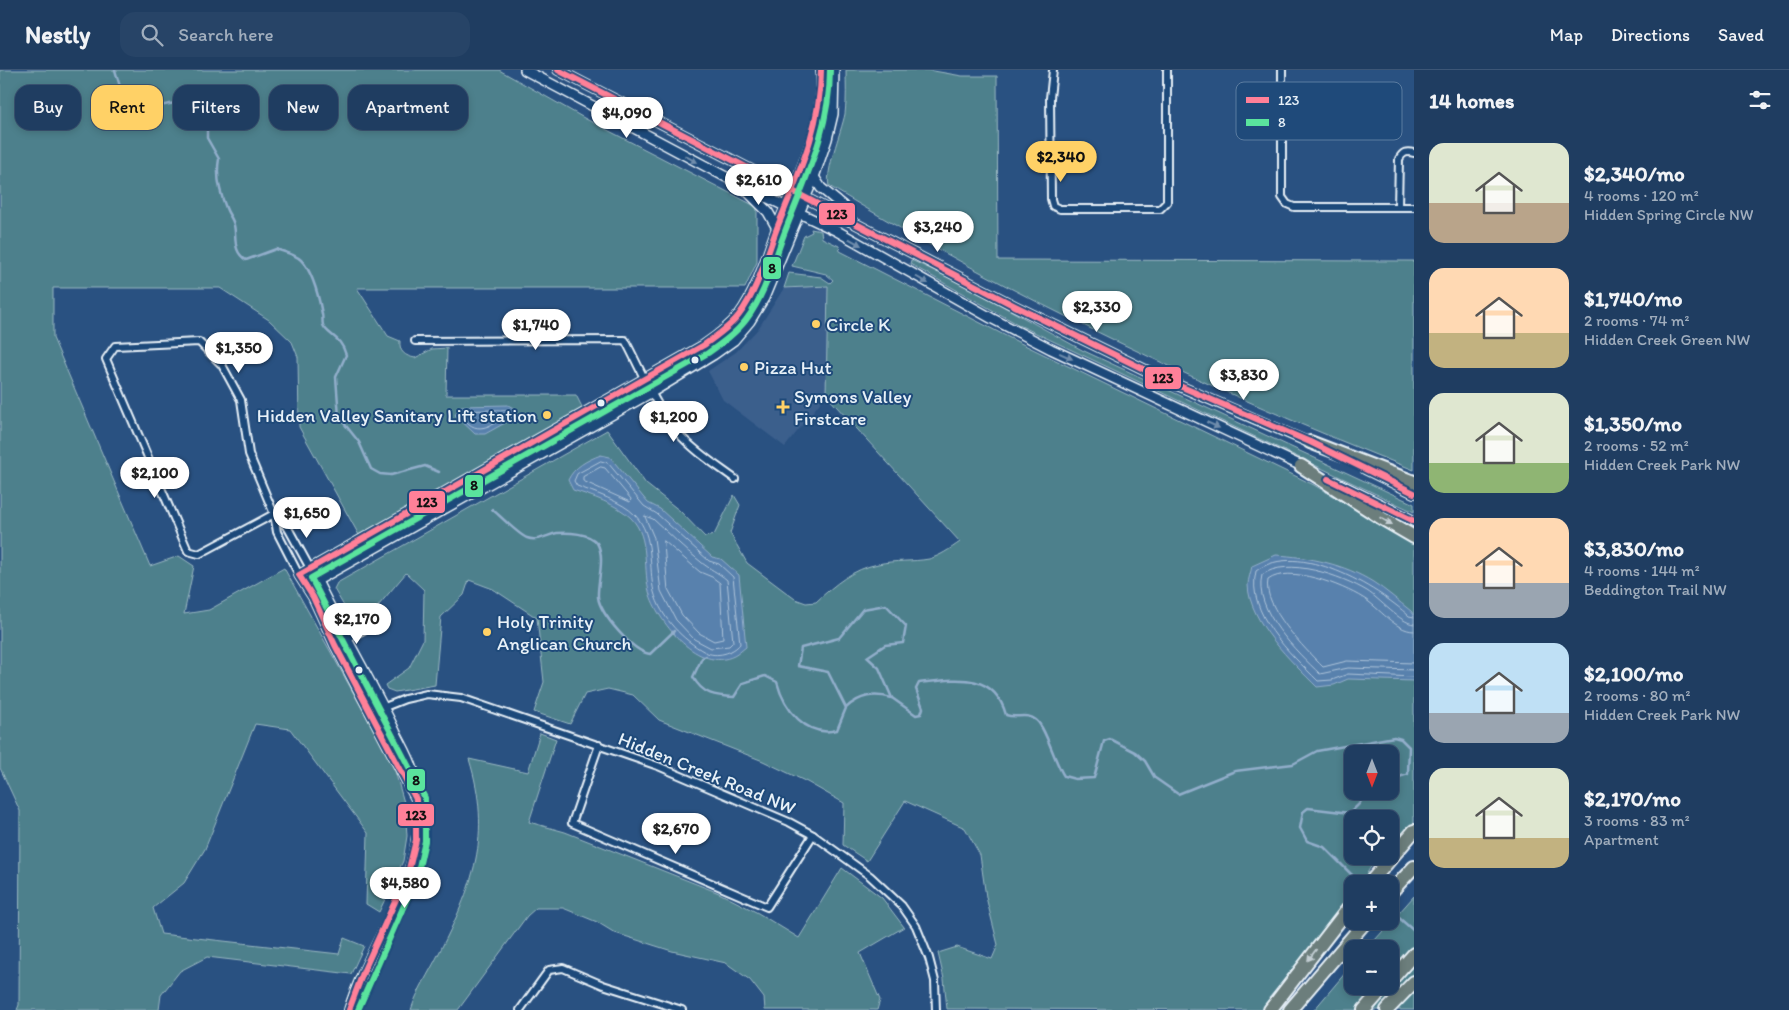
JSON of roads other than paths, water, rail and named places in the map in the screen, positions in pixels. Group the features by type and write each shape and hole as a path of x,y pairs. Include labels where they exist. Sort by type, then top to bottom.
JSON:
{"highway":[{"path":"1310,442 1414,482"},
{"path":"1301,466 1383,519 1414,536"},
{"path":"1376,875 1414,831"},
{"path":"1399,883 1414,867"},
{"path":"1270,1010 1344,914"},
{"path":"1290,1010 1358,930"},
{"path":"1399,971 1410,959"},
{"path":"1388,1010 1414,982"},
{"path":"1364,1010 1377,995"}],"street":[{"path":"524,70 741,185 786,206 1051,349 1414,521"},
{"path":"558,70 1014,306 1168,381 1310,442 1414,493"},
{"path":"299,575 646,379 704,345 724,330 739,314 756,286 806,158 818,114 821,70"},
{"path":"307,586 652,392 713,356 734,340 750,321 764,298 814,177 827,139 832,114 834,70"},
{"path":"1053,70 1050,98 1051,199 1053,206 1060,209 1160,209 1167,202 1167,70"},
{"path":"1282,140 1282,197 1287,204 1294,207 1414,207"},
{"path":"1398,207 1399,159 1402,154 1408,151 1414,153"},
{"path":"814,177 821,188 843,206 850,221"},
{"path":"741,185 768,212 778,228"},
{"path":"724,330 734,340"},
{"path":"415,341 625,340 652,392 678,433 709,460 735,479"},
{"path":"274,514 199,554 188,551 106,358 115,346 199,342 222,365 241,400 249,454 274,514 276,532 307,586 416,799"},
{"path":"558,428 566,440"},
{"path":"274,514 288,528 311,569 346,639 384,708 413,769 418,827 414,852 405,880 367,961 349,1010"},
{"path":"335,644 369,627"},
{"name":"Hidden Creek Road NW","path":"372,712 427,694 461,698 658,766 763,809 813,835 870,876 902,906 916,926 929,958 935,981 936,1010"},
{"path":"598,745 572,823 767,906 813,835"},
{"path":"520,1010 549,970 563,968 603,985 682,1010"}],"water":[{"path":"508,405 515,409 514,418 485,434 475,434 455,415 461,406"},
{"path":"601,455 610,457 648,503 660,509 712,557 721,559 739,575 746,647 737,654 721,659 708,658 695,652 672,632 662,619 650,595 644,545 637,526 631,518 619,509 604,501 573,490 568,480 574,471 586,462"},
{"path":"1276,555 1326,562 1350,570 1378,585 1411,611 1414,615 1414,681 1348,679 1334,685 1317,687 1284,653 1264,627 1250,599 1248,580 1252,566"}],"waterway":[{"path":"115,70 125,103 134,117 141,119 154,107 175,103 185,97 207,125 207,138 219,159 219,184 233,223 239,253 246,260 276,249 296,256 309,271 317,293 323,325 338,340 346,355 336,377 339,417 359,442 371,469 380,474 391,475 425,466 439,472"},
{"path":"492,509 527,538 539,539 557,533 567,533 584,535 594,540 600,549 601,556 598,591 600,604 618,631 635,647 650,654 674,631"},
{"path":"706,656 702,658 693,677 705,691 715,695 734,697 743,683 765,676 777,682 785,702 798,719 816,730 837,730 846,708 828,672 798,666 801,648 839,638 863,609 886,605 906,626 903,643 885,645 867,657 879,668 892,698 916,715 921,714 923,708 916,689 919,683 960,680 983,684 993,691 1006,715 1029,716 1036,720 1064,776 1075,779 1094,778 1104,741 1110,739 1135,752 1145,761 1155,778 1178,794 1235,771 1293,764 1317,751 1344,746"},
{"path":"846,708 857,700 868,696 892,698"},
{"path":"1350,745 1394,737 1401,739 1409,747 1408,774 1399,777"},
{"path":"1352,875 1324,847 1307,841 1300,828 1303,812 1308,808 1350,813 1361,800"},
{"path":"1399,918 1414,931"}],"place":[{"name":"Circle K","path":"816,324"},
{"name":"Pizza Hut","path":"744,367"},
{"name":"Symons Valley Firstcare","path":"783,407"},
{"name":"Hidden Valley Sanitary Lift station","path":"547,415"},
{"name":"Holy Trinity Anglican Church","path":"487,632"}]}
